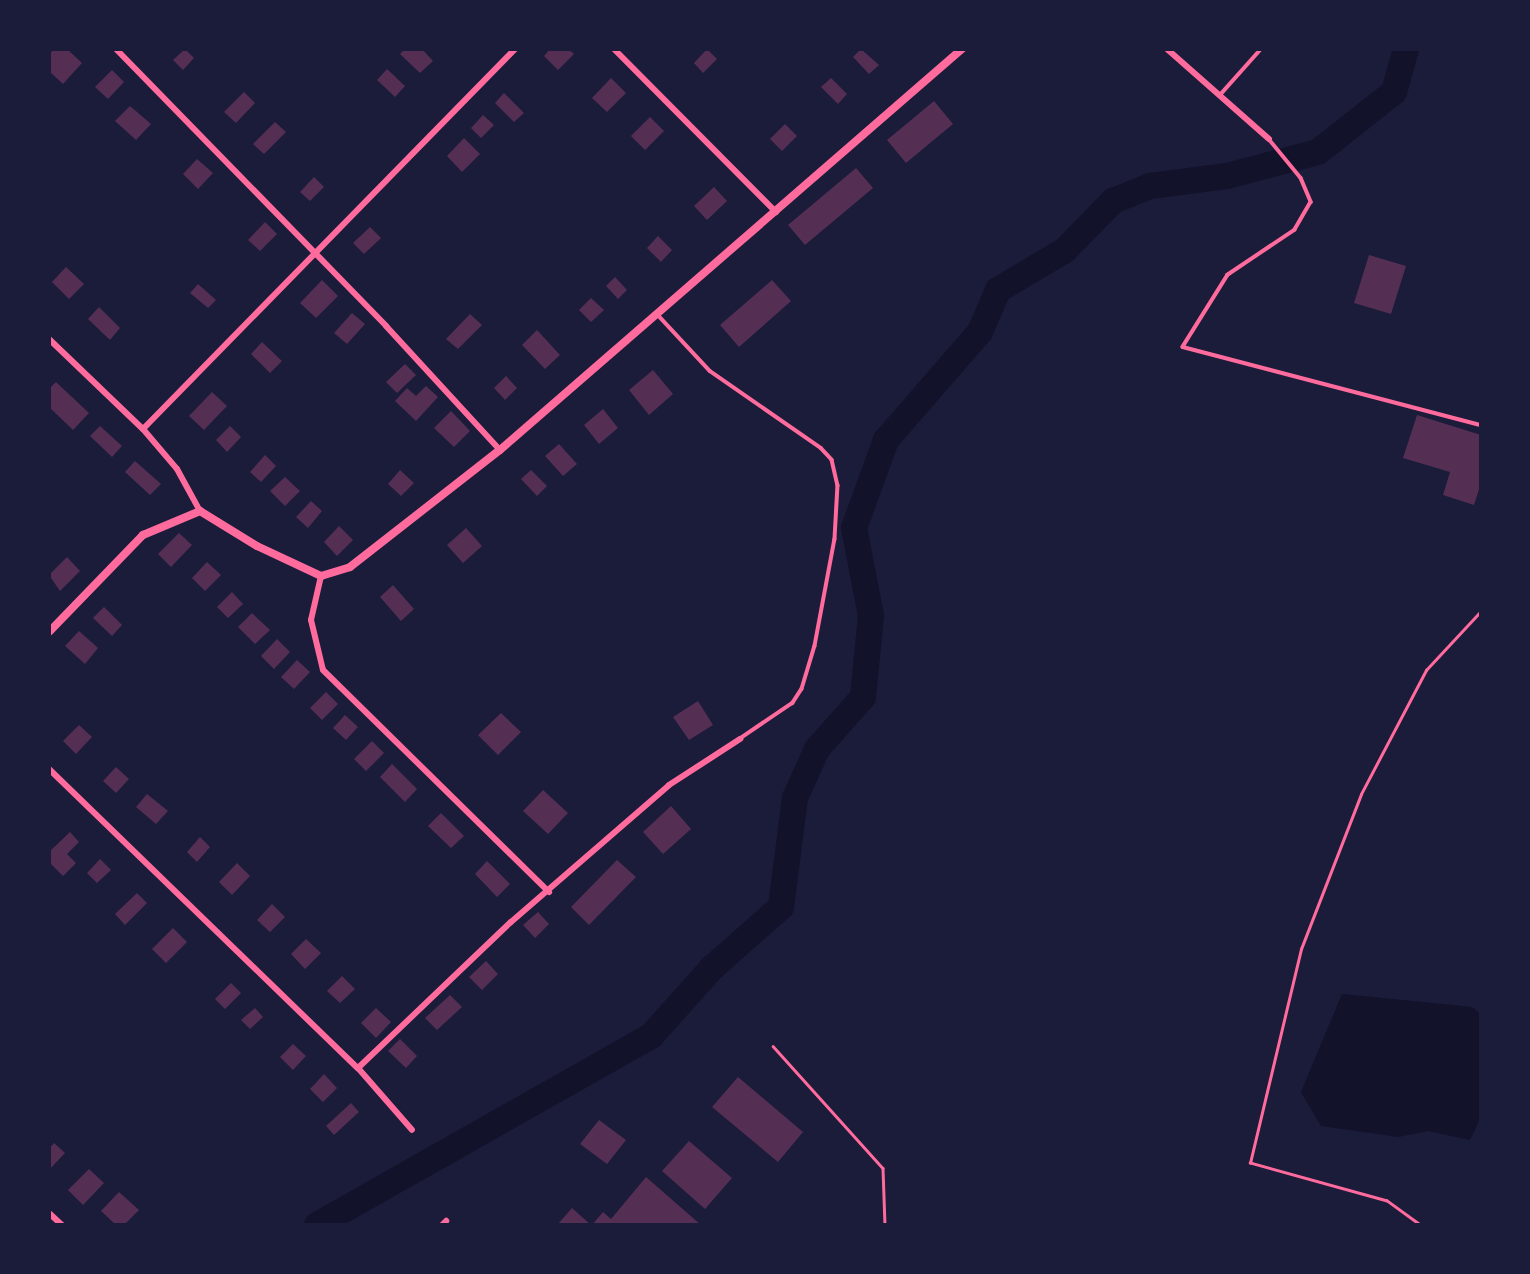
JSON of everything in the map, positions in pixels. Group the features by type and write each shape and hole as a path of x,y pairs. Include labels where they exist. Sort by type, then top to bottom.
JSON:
{"street":[{"path":"117,49 500,450"},
{"path":"143,429 312,252 515,49"},
{"path":"614,49 776,212"},
{"path":"49,339 143,429 177,468 200,511 257,546 321,576 360,560 500,450 962,49"},
{"path":"1167,49 1269,139"},
{"path":"49,632 143,536 200,511"},
{"path":"321,576 311,620 323,670 549,892"},
{"path":"358,1068 511,922 549,892 669,785 740,739"},
{"path":"49,769 358,1068 412,1130"},
{"path":"49,1213 62,1225"}],"lane":[{"path":"1219,97 1261,49"},
{"path":"1269,139 1301,178 1311,202 1294,230 1228,275 1183,347 1481,425"},
{"path":"658,315 710,372 821,448 832,460 838,485 835,539 815,646 802,689 793,703 740,739"}],"path":[{"path":"1420,1225 1387,1202 1250,1163 1301,949 1361,794 1426,670 1481,611"},
{"path":"773,1046 883,1168 885,1225"}],"shaded area":[{"path":"1342,994 1472,1007 1481,1014 1481,1117 1470,1140 1428,1131 1398,1137 1321,1126 1301,1092"}],"building":[{"path":"54,49 67,49 82,63 63,84 49,71 49,55"},
{"path":"185,49 194,58 183,70 173,60"},
{"path":"405,49 422,49 433,61 420,73 400,54"},
{"path":"550,49 568,49 574,54 558,70 544,56"},
{"path":"707,49 717,59 703,73 694,63"},
{"path":"861,49 879,65 869,74 853,57"},
{"path":"387,69 405,86 395,97 377,80"},
{"path":"112,70 124,82 108,99 95,87"},
{"path":"611,78 626,93 607,112 592,98"},
{"path":"831,78 847,94 838,104 821,87"},
{"path":"244,92 255,103 236,123 224,112"},
{"path":"504,93 524,113 514,122 495,103"},
{"path":"934,101 953,124 906,163 887,140"},
{"path":"130,106 151,124 136,140 115,121"},
{"path":"483,115 494,125 481,138 471,128"},
{"path":"650,117 664,131 645,150 631,136"},
{"path":"275,122 286,132 264,154 253,144"},
{"path":"785,124 797,136 782,151 770,139"},
{"path":"464,138 480,154 462,172 447,156"},
{"path":"197,159 213,173 198,189 183,174"},
{"path":"856,168 873,188 805,245 788,225"},
{"path":"314,177 324,187 310,201 300,192"},
{"path":"714,187 727,201 707,220 694,206"},
{"path":"265,222 277,234 260,251 248,240"},
{"path":"370,227 381,238 364,254 353,243"},
{"path":"658,236 672,250 661,262 647,248"},
{"path":"1369,255 1406,266 1391,314 1354,303"},
{"path":"66,267 84,284 69,299 52,282"},
{"path":"615,277 627,290 618,299 606,286"},
{"path":"322,280 338,296 316,318 300,303"},
{"path":"772,280 791,301 739,347 720,325"},
{"path":"198,284 216,300 208,308 190,293"},
{"path":"591,298 604,310 591,322 579,310"},
{"path":"99,307 120,328 110,340 88,319"},
{"path":"352,313 365,324 347,344 334,333"},
{"path":"470,314 482,325 458,349 446,339"},
{"path":"537,330 560,355 545,369 522,345"},
{"path":"262,342 282,361 270,373 251,354"},
{"path":"405,364 416,375 397,393 386,382"},
{"path":"653,370 673,394 649,415 629,390"},
{"path":"506,376 517,388 505,400 494,388"},
{"path":"56,382 89,413 73,430 49,407 49,389"},
{"path":"426,386 438,397 416,421 395,401 407,388 416,396"},
{"path":"212,392 227,406 204,430 189,416"},
{"path":"603,409 618,428 599,444 584,425"},
{"path":"451,411 470,431 454,447 434,428"},
{"path":"1417,415 1481,435 1481,483 1474,505 1443,495 1450,472 1403,458"},
{"path":"100,426 122,446 112,457 90,436"},
{"path":"230,426 241,437 227,452 216,440"},
{"path":"559,444 577,464 563,476 545,456"},
{"path":"265,455 276,466 261,482 250,472"},
{"path":"135,461 161,484 150,495 125,472"},
{"path":"400,470 414,483 401,496 388,484"},
{"path":"531,470 547,486 537,496 521,479"},
{"path":"285,477 300,491 285,506 270,491"},
{"path":"311,501 322,511 308,528 296,517"},
{"path":"339,526 353,540 337,556 324,542"},
{"path":"466,528 482,546 463,563 447,545"},
{"path":"179,533 192,545 171,567 158,554"},
{"path":"67,557 80,571 60,591 49,575"},
{"path":"207,562 221,575 205,591 192,578"},
{"path":"393,585 414,609 401,621 380,597"},
{"path":"232,592 243,604 228,618 217,607"},
{"path":"104,607 122,625 112,636 93,618"},
{"path":"252,613 270,630 255,644 238,627"},
{"path":"79,631 98,648 85,664 65,646"},
{"path":"277,639 290,652 274,669 261,656"},
{"path":"297,660 310,672 294,689 281,677"},
{"path":"326,692 338,704 322,720 310,708"},
{"path":"698,701 713,725 689,740 673,717"},
{"path":"501,713 521,732 498,755 478,735"},
{"path":"345,715 358,727 346,740 333,728"},
{"path":"79,725 92,737 76,754 63,741"},
{"path":"372,741 384,753 366,771 354,759"},
{"path":"392,764 417,789 405,802 380,777"},
{"path":"116,767 129,779 116,793 103,781"},
{"path":"543,790 568,813 548,834 523,811"},
{"path":"147,794 168,811 156,824 136,807"},
{"path":"671,806 691,829 663,854 643,832"},
{"path":"441,813 464,836 451,848 428,826"},
{"path":"70,832 79,842 67,854 76,863 63,876 49,862 49,852"},
{"path":"200,837 210,847 197,862 187,852"},
{"path":"100,859 111,870 97,883 87,873"},
{"path":"617,860 636,877 589,925 571,907"},
{"path":"487,861 510,884 497,897 475,874"},
{"path":"237,863 250,876 232,895 219,882"},
{"path":"137,893 147,903 125,925 115,914"},
{"path":"272,904 285,917 270,932 257,920"},
{"path":"538,912 549,924 535,938 523,925"},
{"path":"173,928 187,942 166,963 152,949"},
{"path":"306,939 321,953 305,969 291,954"},
{"path":"486,961 498,974 482,990 469,977"},
{"path":"342,976 355,989 340,1003 327,991"},
{"path":"231,983 241,993 225,1009 215,999"},
{"path":"450,995 462,1007 437,1030 425,1018"},
{"path":"255,1008 263,1017 250,1029 241,1020"},
{"path":"376,1008 391,1022 376,1038 361,1023"},
{"path":"400,1039 417,1056 406,1068 388,1051"},
{"path":"293,1044 306,1056 293,1070 280,1057"},
{"path":"324,1074 337,1088 323,1102 310,1089"},
{"path":"738,1077 803,1132 778,1162 712,1107"},
{"path":"351,1103 359,1112 334,1135 326,1126"},
{"path":"599,1120 626,1140 607,1164 580,1144"},
{"path":"689,1141 732,1178 705,1209 662,1171"},
{"path":"54,1143 65,1153 49,1170 49,1149"},
{"path":"89,1169 104,1183 83,1205 68,1190"},
{"path":"646,1177 701,1225 592,1225 603,1212 611,1219"},
{"path":"119,1192 139,1210 124,1225 116,1225 101,1211"},
{"path":"572,1208 591,1225 557,1225"}],"waterway":[{"path":"317,1225 651,1036 712,968 781,907 795,798 817,749 863,697 871,616 854,528 886,440 980,332 998,290 1065,250 1113,201 1150,186 1227,176 1318,152 1394,92 1406,49"}]}
